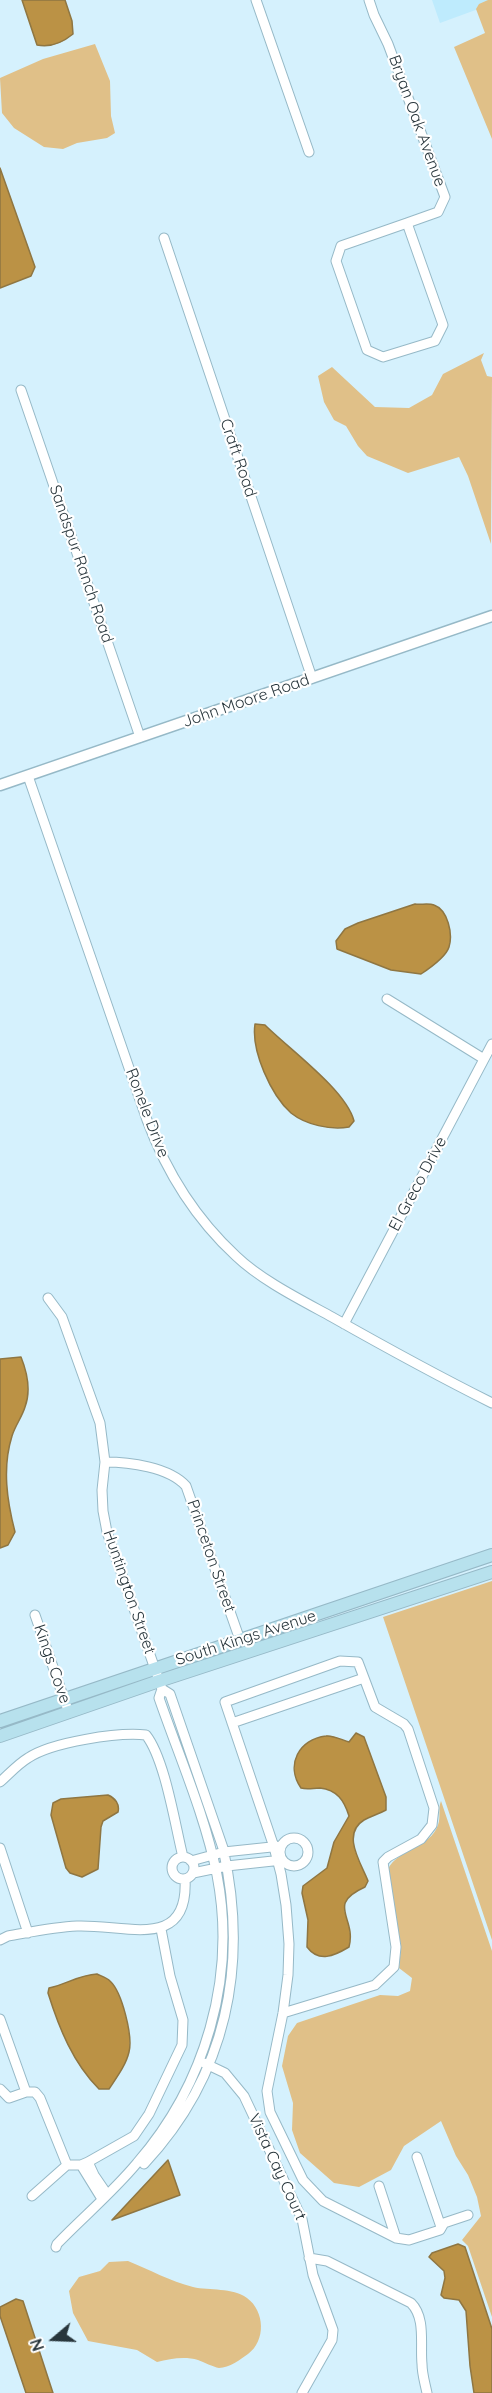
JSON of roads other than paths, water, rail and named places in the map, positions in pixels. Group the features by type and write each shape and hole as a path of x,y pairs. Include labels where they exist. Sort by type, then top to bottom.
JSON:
{"main road":[{"name":"South Kings Avenue","path":"0,1720 492,1555"},
{"name":"South Kings Avenue","path":"0,1736 161,1685 492,1572"}],"street":[{"path":"256,0 309,152"},
{"name":"Bryan Oak Avenue","path":"369,0 388,44 445,196 438,212 340,246 336,261 367,350 384,357 435,341 443,326 407,223"},
{"name":"Craft Road","path":"164,238 312,678"},
{"name":"Sandspur Ranch Road","path":"21,390 140,737"},
{"name":"John Moore Road","path":"0,785 492,616"},
{"name":"Ronele Drive","path":"28,776 147,1120 166,1165 194,1208 237,1258 287,1292 492,1403"},
{"path":"387,999 484,1059"},
{"name":"El Greco Drive","path":"344,1324 492,1044"},
{"name":"Huntington Street","path":"48,1298 62,1317 100,1423 105,1462 102,1490 107,1532 161,1685"},
{"name":"Princeton Street","path":"105,1462 131,1462 170,1475 186,1486 240,1640"},
{"name":"Kings Cove","path":"35,1615 69,1713"},
{"path":"283,2013 375,1985 394,1967 396,1947 383,1862 421,1839 432,1826 434,1808 408,1729 404,1724 375,1707 358,1662 340,1661 225,1702 277,1847 286,1905 289,1944 283,2013 267,2091 270,2112 303,2180 323,2201 396,2238 409,2240 440,2230 444,2223 468,2215"},
{"path":"232,1723 364,1678"},
{"path":"161,1685 159,1698 212,1855 222,1911 222,1960 215,2017 204,2063 188,2107 155,2152 60,2248 56,2247 57,2244 136,2164 162,2131 204,2063 224,2023 233,1966 234,1942 227,1866 170,1694 161,1685"},
{"path":"0,1782 29,1757 68,1743 132,1733 146,1735 152,1742 159,1760 187,1859 194,1865 189,1876 183,1909 177,1917 161,1929 77,1926 28,1933 0,1940"},
{"path":"295,1838 306,1845 308,1854 304,1862 297,1866 288,1866 280,1861 227,1866 189,1876 175,1876 172,1870 174,1863 187,1859 224,1852 277,1847 295,1838"},
{"path":"0,1848 28,1933"},
{"path":"33,2196 67,2165 85,2163 134,2136 149,2114 182,2045 183,2020 170,1976 161,1929"},
{"path":"0,2019 26,2092"},
{"name":"Vista Cay Court","path":"204,2063 225,2073 244,2096 302,2219 309,2258 333,2330 332,2340 302,2393"},
{"path":"0,2089 9,2097 35,2092 40,2098 67,2165"},
{"path":"417,2157 441,2227"},
{"path":"85,2163 105,2197"},
{"path":"379,2186 396,2238"},
{"path":"309,2258 327,2261 411,2303 417,2309 427,2393"}]}
